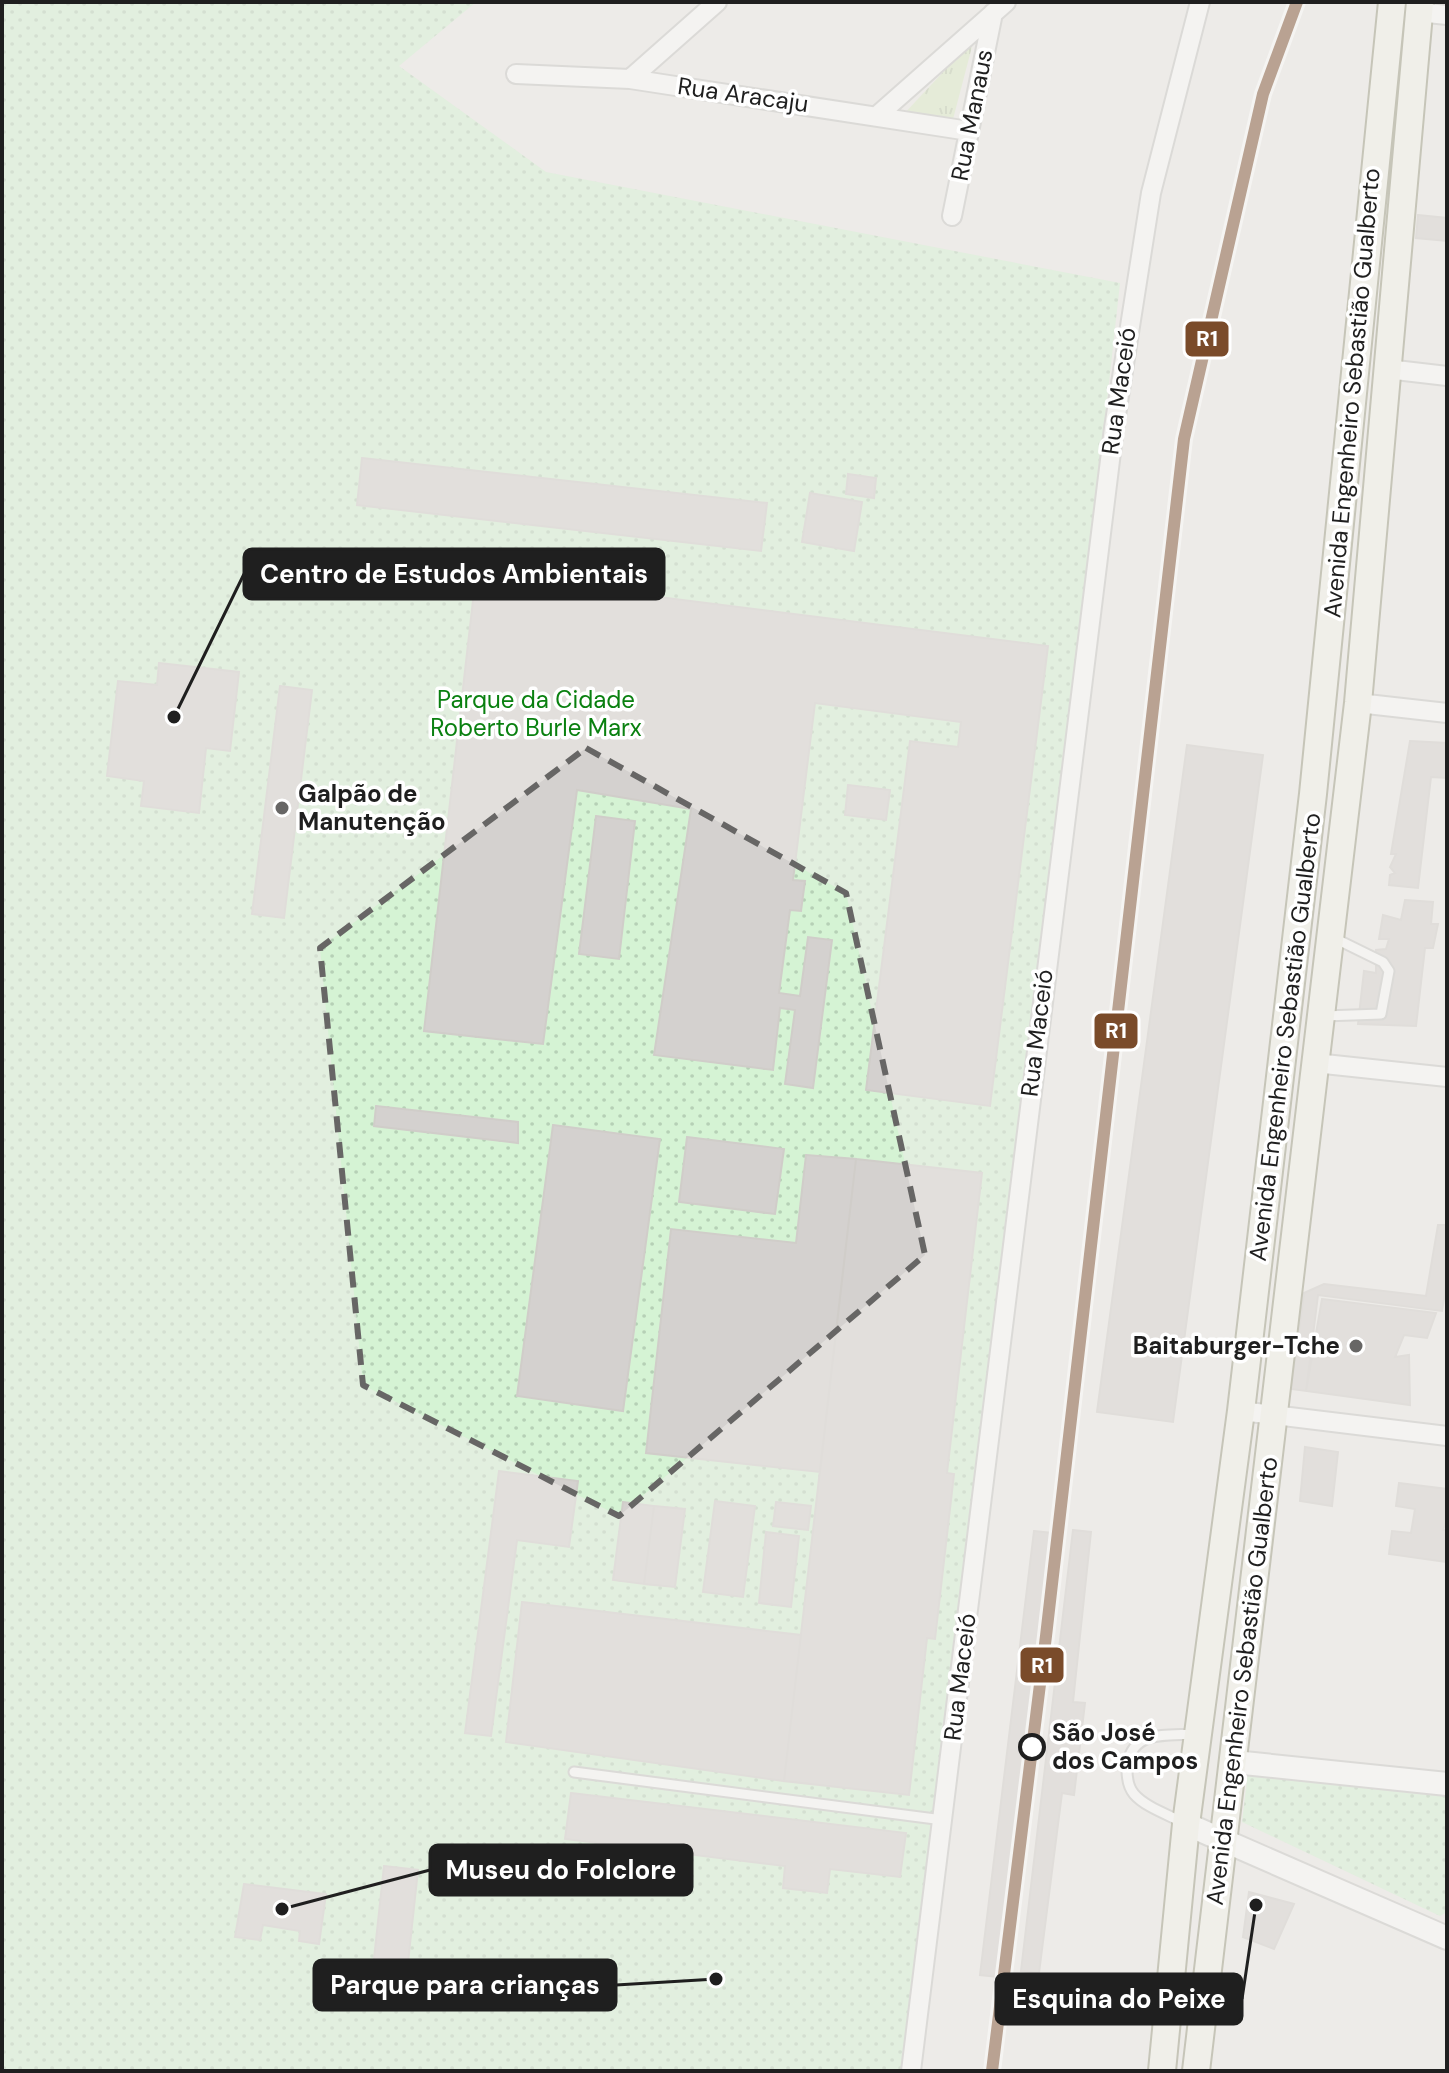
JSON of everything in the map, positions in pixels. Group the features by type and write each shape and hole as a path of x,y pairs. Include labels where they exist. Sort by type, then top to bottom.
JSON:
{"main road":[{"name":"Avenida Engenheiro Sebastião Gualberto","path":"1162,2071 1186,1824 1241,1411 1313,794 1392,2"},
{"name":"Avenida Engenheiro Sebastião Gualberto","path":"1196,2071 1358,703 1419,7"}],"street":[{"path":"630,79 717,2"},
{"name":"Rua Maceió","path":"911,2071 1114,428 1151,193 1200,2"},
{"path":"1419,7 1447,15"},
{"path":"878,115 1000,8"},
{"name":"Rua Manaus","path":"952,216 969,131 1000,8"},
{"name":"Rua Aracaju","path":"516,74 630,79 969,131"},
{"path":"1387,369 1447,376"},
{"path":"1358,703 1447,713"},
{"path":"1315,1063 1447,1077"},
{"path":"1241,1411 1447,1436"},
{"path":"1234,1762 1447,1784"},
{"path":"1186,1824 1221,1842 1447,1938"}],"lane":[{"path":"1321,1016 1381,1014 1389,971 1383,962 1330,936"},
{"path":"1186,1824 1134,1794 1127,1778 1127,1762 1132,1746 1140,1740 1198,1734"},
{"path":"574,1772 943,1820"}],"highlighted area":[{"path":"586,748 846,893 925,1255 619,1516 363,1385 320,948"}],"green space":[{"name":"Parque da Cidade Roberto Burle Marx","path":"2,2 476,2 399,66 546,172 1120,283 1025,1145 904,2071 2,2071"},
{"path":"974,39 952,123 902,116"},
{"path":"1248,1772 1447,1790 1447,1912 1440,1916 1242,1822"}],"building":[{"path":"1418,215 1447,218 1447,241 1416,238"},
{"path":"362,458 767,503 761,551 357,505"},
{"path":"848,474 876,478 874,498 846,494"},
{"path":"810,493 862,502 854,551 802,542"},
{"path":"476,574 1048,646 990,1106 866,1090 910,741 958,747 961,722 815,703 793,880 805,881 801,911 790,910 779,993 800,996 808,937 832,940 813,1088 785,1084 795,1010 780,1008 773,1070 654,1055 691,809 577,790 543,1044 424,1031"},
{"path":"159,663 239,672 230,751 206,748 199,813 141,806 144,781 107,776 118,681 157,685"},
{"name":"Galpão de Manutenção","path":"280,686 312,690 284,918 252,914"},
{"path":"1410,741 1447,743 1447,778 1431,777 1418,888 1389,885 1390,875 1395,873 1390,867 1396,854 1391,854"},
{"path":"1187,745 1263,755 1173,1422 1097,1412"},
{"path":"848,785 890,790 886,820 845,815"},
{"path":"596,816 635,821 619,959 579,954"},
{"path":"1405,900 1433,902 1431,924 1438,924 1433,948 1425,948 1416,1026 1358,1024 1364,971 1376,973 1376,950 1386,949 1389,939 1379,939 1383,915 1401,920"},
{"path":"376,1106 518,1122 518,1143 374,1126"},
{"path":"553,1125 660,1139 623,1411 517,1396"},
{"path":"687,1137 784,1149 775,1214 679,1202"},
{"path":"806,1155 856,1159 820,1472 646,1453 671,1229 796,1243"},
{"path":"856,1159 982,1173 947,1473 954,1474 935,1639 927,1638 909,1795 784,1781"},
{"path":"1438,1225 1447,1225 1447,1281 1442,1311 1318,1295 1306,1391 1291,1389 1304,1293 1324,1284 1426,1296"},
{"name":"Baitaburger-Tche","path":"1322,1299 1436,1313 1427,1338 1404,1335 1395,1357 1409,1355 1410,1405 1306,1391"},
{"path":"1305,1447 1338,1452 1332,1506 1300,1501"},
{"path":"499,1471 578,1481 569,1547 517,1540 491,1736 465,1733"},
{"path":"1399,1483 1447,1489 1447,1519 1443,1530 1447,1530 1447,1562 1389,1554 1392,1531 1411,1533 1415,1509 1396,1506"},
{"path":"715,1501 755,1506 743,1597 703,1592"},
{"path":"623,1502 654,1506 644,1584 613,1580"},
{"path":"776,1502 811,1506 808,1530 773,1526"},
{"path":"654,1506 685,1509 675,1587 644,1584"},
{"name":"São José dos Campos","path":"1073,1530 1091,1532 1073,1702 1085,1703 1074,1795 1062,1793 1039,1973 1021,1971"},
{"path":"1034,1531 1052,1533 998,1977 980,1975"},
{"path":"766,1532 799,1536 791,1607 759,1603"},
{"path":"522,1602 801,1635 784,1781 506,1742"},
{"path":"571,1793 906,1833 900,1877 830,1869 827,1893 783,1888 785,1866 565,1839"},
{"path":"384,1866 418,1870 407,1972 373,1968"},
{"path":"244,1884 326,1894 319,1944 299,1941 300,1931 263,1925 260,1940 235,1937"},
{"path":"1249,1892 1294,1904 1274,1949 1243,1937"}],"transit line":[{"name":"R1","path":"992,2071 1046,1636 1184,439 1263,94 1297,2"}],"place":[{"name":"Centro de Estudos Ambientais","path":"174,717"},
{"name":"Galpão de Manutenção","path":"282,808"},
{"name":"Baitaburger-Tche","path":"1356,1346"},
{"name":"São José dos Campos","path":"1032,1747"},
{"name":"Esquina do Peixe","path":"1256,1905"},
{"name":"Museu do Folclore","path":"282,1909"},
{"name":"Parque para crianças","path":"716,1979"}]}
